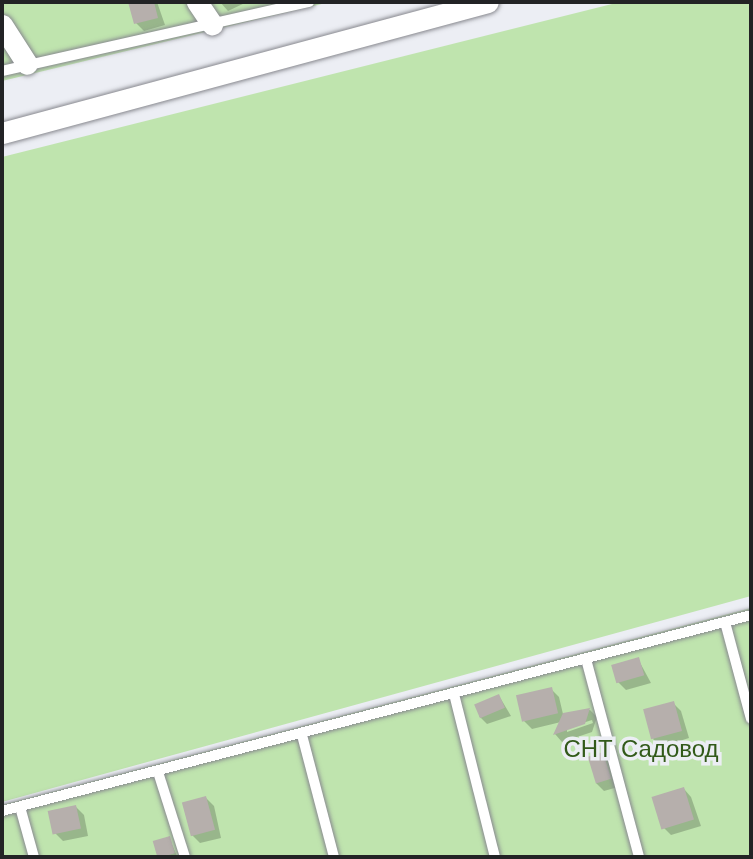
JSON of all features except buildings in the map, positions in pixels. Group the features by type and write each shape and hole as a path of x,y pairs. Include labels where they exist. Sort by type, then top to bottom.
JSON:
{"street":[{"path":"197,2 212,24"},
{"path":"2,132 488,2"},
{"path":"2,25 27,64"}],"lane":[{"path":"2,71 309,2"},
{"path":"2,811 302,735 751,615"},
{"path":"724,622 751,719"},
{"path":"586,659 639,857"},
{"path":"454,695 495,857"},
{"path":"302,735 334,857"},
{"path":"158,772 185,857"},
{"path":"20,807 34,857"}],"green space":[{"path":"2,2 330,2 2,81"},
{"path":"620,2 751,2 751,596 2,802 2,157"},
{"name":"СНТ Садовод","path":"751,608 751,857 2,857 2,805"}]}
